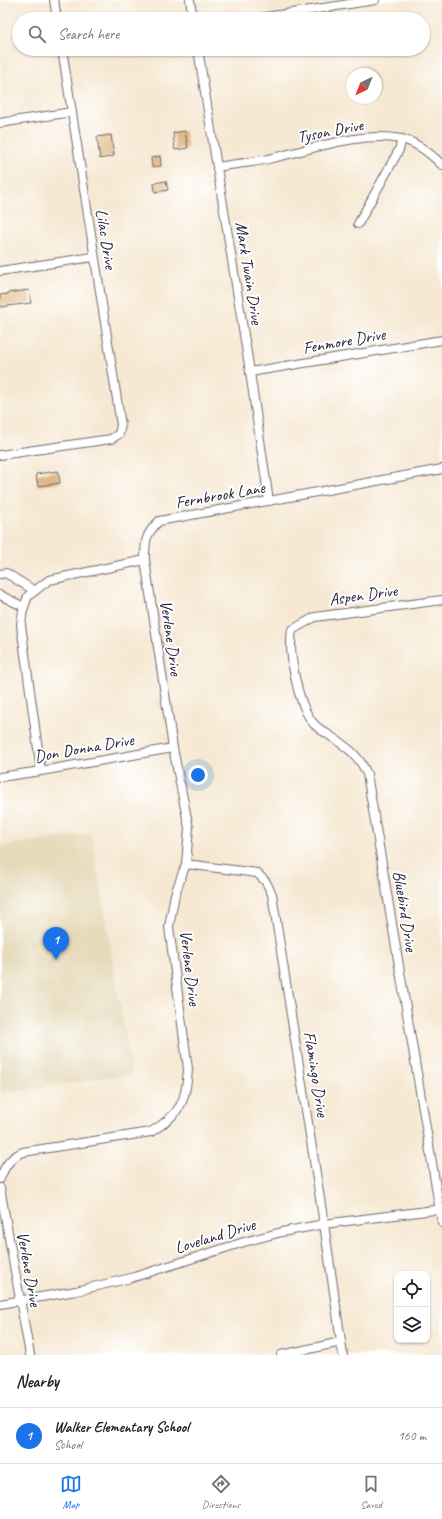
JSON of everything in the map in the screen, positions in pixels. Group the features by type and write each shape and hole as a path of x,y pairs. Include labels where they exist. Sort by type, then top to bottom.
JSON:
{"street":[{"path":"54,0 56,12"},
{"path":"190,0 192,12"},
{"path":"298,12 375,0"},
{"name":"Lilac Drive","path":"0,455 111,439 119,434 121,425 93,257 63,56"},
{"name":"Mark Twain Drive","path":"199,56 250,372 269,502"},
{"path":"0,123 72,112"},
{"name":"Tyson Drive","path":"217,167 267,159 341,142 374,137 402,139 430,153 442,165"},
{"path":"358,224 399,150 402,139"},
{"path":"0,271 93,257"},
{"name":"Fenmore Drive","path":"250,372 442,340"},
{"name":"Fernbrook Lane","path":"145,560 145,539 150,530 159,521 442,469"},
{"path":"41,771 21,625 28,596 49,580 145,560"},
{"name":"Verlene Drive","path":"0,1179 5,1166 16,1154 151,1132 176,1113 183,1102 187,1088 188,1069 169,927 175,894 186,864 189,828 173,748 145,560"},
{"path":"0,574 6,573 34,591"},
{"path":"0,595 24,608"},
{"name":"Aspen Drive","path":"292,630 315,617 442,600"},
{"name":"Bluebird Drive","path":"292,630 290,641 292,657 302,703 308,715 315,725 351,750 362,761 367,774 442,1223"},
{"name":"Don Donna Drive","path":"0,777 173,748"},
{"name":"Flamingo Drive","path":"186,864 257,873 266,882 272,894 343,1355"},
{"name":"Verlene Drive","path":"0,1188 30,1355"},
{"name":"Loveland Drive","path":"0,1304 76,1291 131,1278 244,1242 282,1232 324,1224 440,1209"},
{"path":"281,1355 341,1342"}],"shaded area":[{"path":"91,833 132,1074 0,1093 0,846"}],"building":[{"path":"185,131 188,148 175,150 173,133"},
{"path":"111,135 114,156 100,159 97,137"},
{"path":"160,156 161,166 152,167 151,158"},
{"path":"166,181 168,190 155,192 154,183"},
{"path":"29,290 31,303 0,307 0,295"},
{"path":"58,471 60,483 38,486 36,474"}],"place":[{"name":"Walker Elementary School","path":"56,960"}]}
